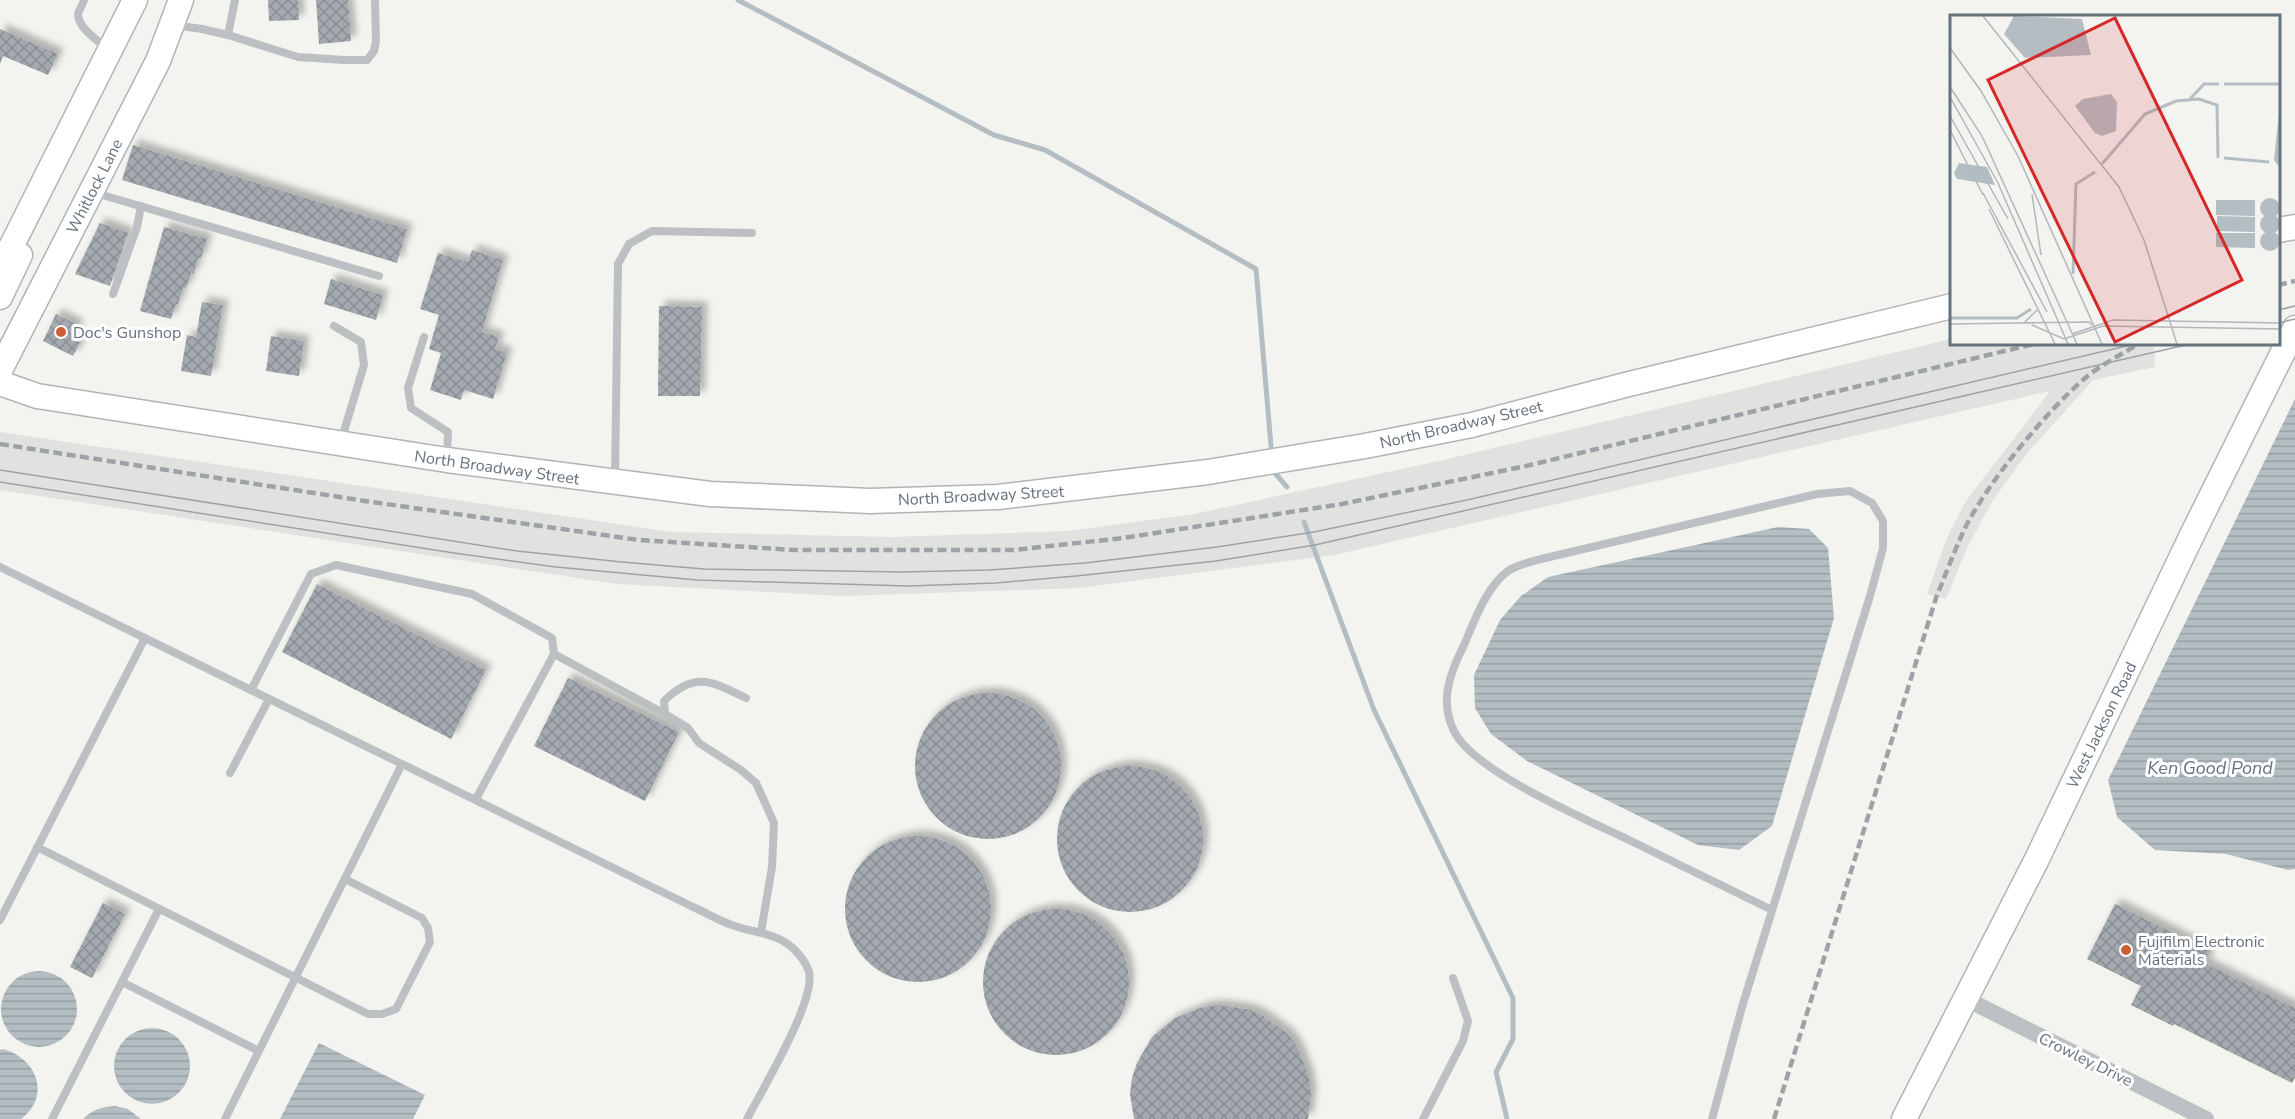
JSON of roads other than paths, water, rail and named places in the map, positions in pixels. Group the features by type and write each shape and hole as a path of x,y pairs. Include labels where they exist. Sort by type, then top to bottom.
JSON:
{"street":[{"path":"0,269 135,0"},
{"name":"Whitlock Lane","path":"0,370 158,61 181,0"},
{"path":"0,297 32,231 38,196"},
{"path":"2280,230 2295,227"},
{"name":"North Broadway Street","path":"0,383 36,396 340,444 615,483 710,494 870,501 998,497 1149,480 1354,448 1472,425 1629,384 1950,306"},
{"name":"West Jackson Road","path":"1904,1119 2036,861 2192,535 2295,328"},
{"name":"Crowley Drive","path":"1966,999 2206,1119"}],"lane":[{"path":"84,0 79,19 86,29 110,51"},
{"path":"228,35 235,0"},
{"path":"173,25 228,35 298,57 367,60 374,51 376,41 375,0"},
{"path":"92,191 380,276"},
{"path":"113,294 137,227 141,206"},
{"path":"615,483 618,264 622,254 629,244 652,231 752,233"},
{"path":"334,326 361,342 364,365 340,444"},
{"path":"424,337 408,388 411,408 448,432 447,460"},
{"path":"1712,1119 1739,1017 1870,596 1883,548 1883,521 1872,503 1851,491 1817,494 1542,559 1508,571 1487,595 1455,664 1448,686 1447,710 1454,731 1463,745 1494,771 1552,802 1772,910"},
{"path":"251,690 311,574 336,565 472,594 552,638 554,654 476,799"},
{"path":"0,567 693,907 735,926 761,932 785,942 800,956 809,972 809,991 802,1012 747,1119"},
{"path":"0,920 145,638"},
{"path":"554,654 688,728 699,743 741,770 756,783 774,823 772,867 761,932"},
{"path":"665,714 664,701 676,689 694,682 714,682 746,698"},
{"path":"230,773 269,699"},
{"path":"225,1119 402,764"},
{"path":"38,847 368,1014 382,1014 396,1009 430,942 428,928 422,918 345,879"},
{"path":"51,1119 159,909"},
{"path":"1423,1119 1462,1041 1468,1021 1453,978"},
{"path":"122,982 259,1051"}],"water":[{"name":"Ken Good Pond","path":"2295,399 2295,869 2288,870 2226,854 2155,850 2117,817 2108,780"},
{"path":"1778,527 1809,529 1828,548 1834,618 1772,826 1739,850 1698,845 1527,761 1491,734 1475,708 1474,675 1500,620 1521,596 1548,577"},
{"path":"32,971 46,971 60,977 71,988 77,1002 74,1024 66,1036 46,1047 32,1047 18,1041 7,1030 1,1016 1,1002 7,988 18,977"},
{"path":"145,1028 159,1028 173,1034 184,1045 190,1059 187,1081 179,1093 159,1104 145,1104 131,1098 120,1087 114,1073 114,1059 120,1045 131,1034"},
{"path":"319,1043 425,1095 413,1119 280,1119"},
{"path":"3,1049 24,1060 36,1078 38,1089 36,1099 21,1119 0,1119 0,1050"},
{"path":"115,1106 128,1109 141,1119 83,1119 98,1109"}],"waterway":[{"path":"738,0 994,135 1045,150 1256,269 1271,446"},
{"path":"1274,472 1287,487"},
{"path":"1304,522 1374,710 1513,998 1513,1039 1496,1072 1507,1119"}],"tram line":[{"path":"2280,310 2295,306"},
{"path":"2280,323 2295,319"},
{"path":"0,470 517,551 622,562 704,569 903,572 989,570 1085,563 1217,547 1314,532 1467,500 2131,345"},
{"path":"0,482 556,567 697,580 908,586 996,583 1216,561 1315,545 2186,345"}],"railway":[{"path":"2280,285 2295,281"},
{"path":"0,444 365,501 639,540 794,550 1014,550 1123,538 1342,504 1526,466 2030,345"},
{"path":"1774,1119 1936,598 1964,530 1987,491 2052,410 2090,374 2136,345"}],"place":[{"name":"Doc's Gunshop","path":"61,332"},
{"name":"Fujifilm Electronic Materials","path":"2126,950"}]}
